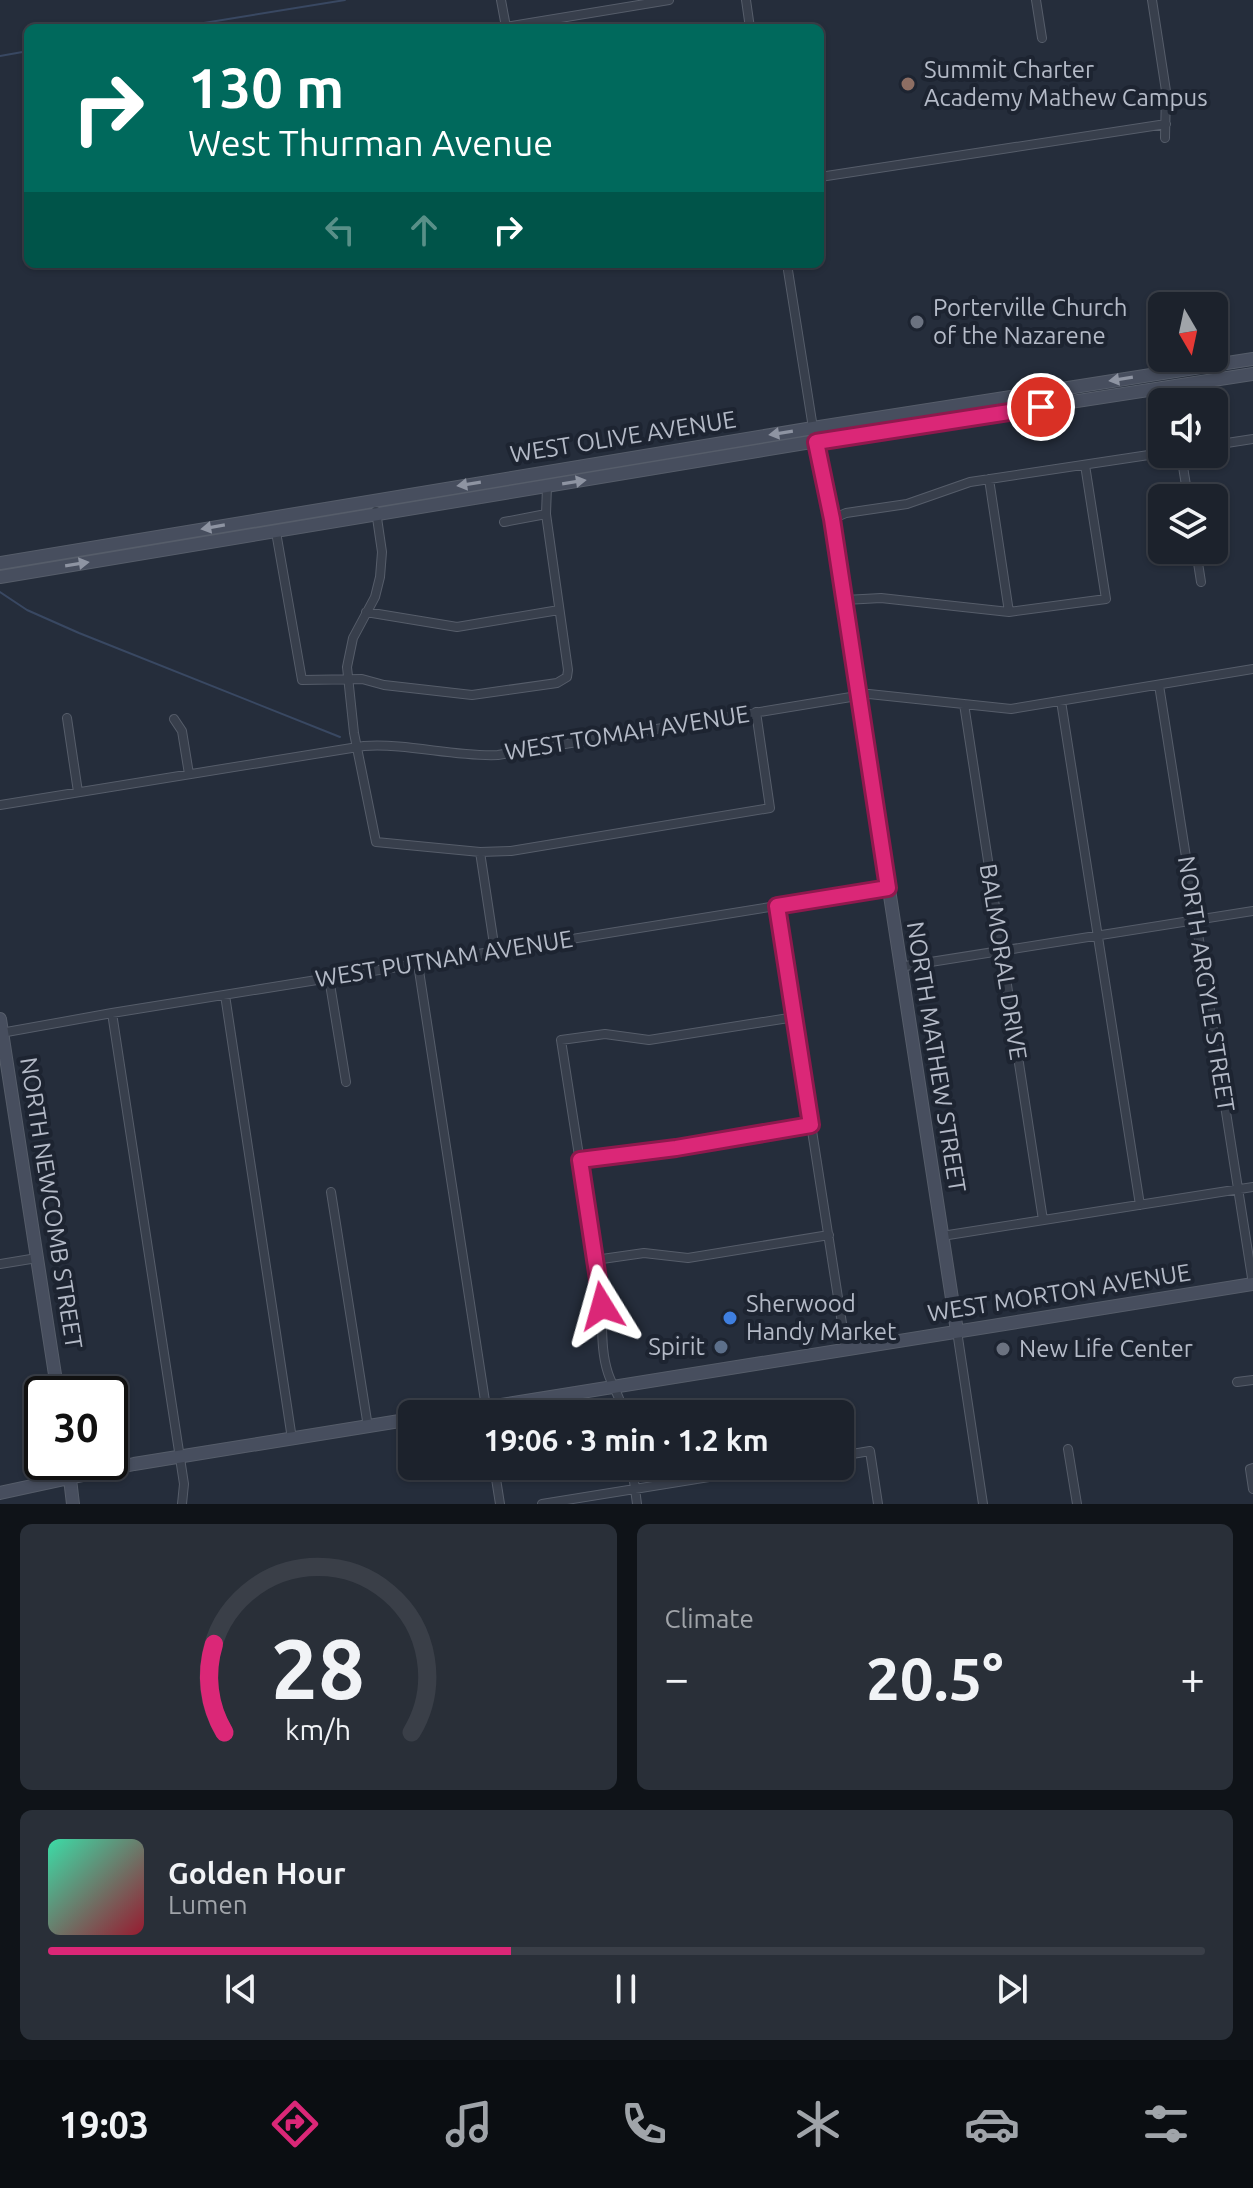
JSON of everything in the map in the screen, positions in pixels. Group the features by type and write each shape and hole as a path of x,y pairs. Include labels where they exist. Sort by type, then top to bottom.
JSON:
{"main road":[{"name":"WEST OLIVE AVENUE","path":"0,563 813,428 1253,359"},
{"name":"WEST OLIVE AVENUE","path":"0,577 816,442 1253,374"},
{"name":"NORTH MATHEW STREET","path":"813,428 845,600 957,1331"},
{"name":"NORTH NEWCOMB STREET","path":"0,1019 55,1376"},
{"name":"WEST MORTON AVENUE","path":"545,1400 1253,1284"},
{"path":"128,1466 398,1422"},
{"path":"0,1493 61,1480"},
{"path":"70,1480 73,1504"}],"street":[{"path":"501,0 503,24"},
{"path":"527,24 669,0"},
{"path":"746,0 749,24"},
{"path":"1036,0 1042,38"},
{"path":"1152,0 1166,91 1165,138"},
{"path":"824,176 1166,124"},
{"path":"788,268 813,428"},
{"path":"1228,443 1253,439"},
{"path":"832,519 846,513 907,504 945,489 989,479 1148,455"},
{"path":"845,600 881,598 1009,612 1106,599 1085,465"},
{"path":"989,479 1009,612"},
{"path":"276,532 302,680 362,679 384,685 472,695 557,683 567,677 568,670 546,514 547,487"},
{"path":"374,500 382,567 375,597 350,646 347,678 376,842 480,852 521,850 770,808 756,712"},
{"path":"504,522 546,514"},
{"path":"1198,564 1201,582"},
{"path":"366,612 457,627 559,610"},
{"name":"WEST TOMAH AVENUE","path":"0,805 358,746 383,745 469,755 498,755 858,695 888,695 1011,709 1253,669"},
{"name":"NORTH ARGYLE STREET","path":"1159,685 1253,1284"},
{"path":"1061,701 1140,1205"},
{"name":"BALMORAL DRIVE","path":"964,704 1043,1220"},
{"path":"67,718 78,792"},
{"path":"174,719 182,731 189,774"},
{"path":"480,852 495,951"},
{"name":"WEST PUTNAM AVENUE","path":"1,1033 888,888"},
{"path":"777,906 846,1349"},
{"path":"899,967 1253,911"},
{"path":"418,964 484,1400"},
{"path":"329,978 346,1082"},
{"path":"225,995 292,1439"},
{"path":"112,1013 184,1484 182,1504"},
{"path":"621,1400 608,1372 595,1260 561,1040 610,1034 649,1040 795,1017"},
{"path":"580,1160 676,1148 811,1125"},
{"path":"942,1236 1253,1187"},
{"path":"331,1192 368,1427"},
{"path":"595,1260 644,1253 688,1258 829,1235"},
{"path":"0,1264 37,1258"},
{"name":"NORTH MATHEW STREET","path":"957,1331 983,1504"},
{"path":"1237,1382 1253,1380"},
{"path":"1068,1449 1077,1504"},
{"path":"854,1454 870,1451 878,1504"},
{"path":"1251,1468 1253,1489"},
{"path":"496,1480 500,1504"},
{"path":"634,1480 637,1504"},
{"path":"542,1504 691,1480"}],"waterway":[{"path":"198,24 345,0"},
{"path":"0,56 24,52"},
{"path":"0,592 27,610 79,633 340,737"}],"place":[{"name":"Summit Charter Academy Mathew Campus","path":"908,84"},
{"name":"Porterville Church of the Nazarene","path":"917,322"},
{"name":"Sherwood Handy Market","path":"730,1318"},
{"name":"Spirit","path":"721,1347"},
{"name":"New Life Center","path":"1003,1349"}],"route":[{"path":"602,1306 580,1160 676,1148 811,1125 777,906 888,888 832,519 816,442 1041,407"}]}
